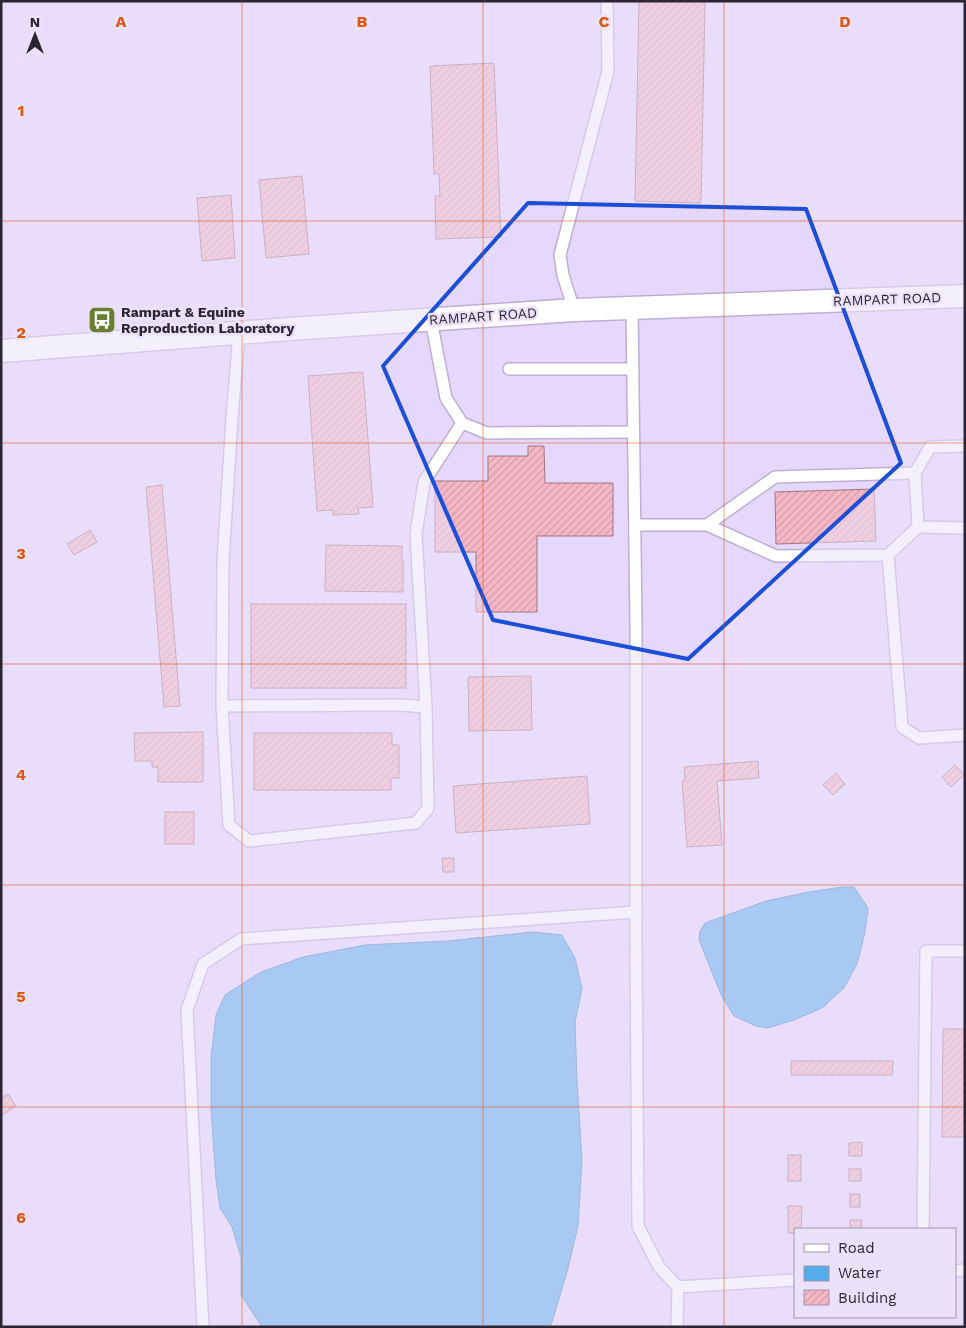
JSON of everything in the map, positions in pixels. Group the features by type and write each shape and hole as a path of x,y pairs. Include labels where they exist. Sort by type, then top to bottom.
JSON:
{"street":[{"name":"RAMPART ROAD","path":"1,351 574,310 965,296"}],"lane":[{"path":"574,310 560,254 608,71 607,1"},
{"path":"632,308 635,525 638,1226 659,1267 678,1287 677,1327"},
{"path":"431,320 446,398 462,423 487,434 634,432"},
{"path":"240,333 232,418 223,561 222,706 229,825 249,841 416,823 428,808 426,707 416,534 424,482 462,423"},
{"path":"509,369 632,369"},
{"path":"918,527 915,472 930,447 965,446"},
{"path":"707,525 775,477 915,472"},
{"path":"635,525 707,525 776,556 888,555 918,527 965,528"},
{"path":"888,555 902,727 919,738 965,735"},
{"path":"222,706 402,705 426,707"},
{"path":"203,1327 187,1010 202,964 241,939 636,912"},
{"path":"923,1228 926,951 965,951"},
{"path":"678,1287 794,1280"}],"highlighted area":[{"path":"528,203 806,209 901,463 688,659 493,620 383,366"}],"shaded area":[{"path":"1,1 965,1 965,1327 1,1327"}],"water":[{"path":"842,887 854,887 868,908 865,932 857,964 844,988 822,1008 794,1020 768,1028 756,1026 734,1016 722,997 699,940 700,931 705,923 766,901"},
{"path":"533,932 562,935 575,958 582,989 575,1022 582,1160 578,1226 567,1272 550,1327 262,1327 241,1295 241,1257 232,1227 220,1208 216,1180 211,1110 211,1057 216,1015 225,995 261,972 303,957 365,945 447,941"}],"building":[{"path":"639,1 705,1 701,203 635,201"},
{"path":"494,63 501,237 436,239 435,196 440,196 439,174 434,174 430,66"},
{"path":"302,176 309,254 266,258 259,180"},
{"path":"231,195 235,258 202,261 197,198"},
{"path":"363,372 373,507 358,508 359,514 333,515 333,510 317,511 308,376"},
{"path":"528,446 544,446 545,483 613,483 613,536 537,536 537,612 476,612 476,552 435,552 435,481 488,481 488,456 528,456"},
{"path":"162,485 180,706 164,707 146,487"},
{"path":"874,489 876,541 776,544 775,492"},
{"path":"90,530 97,542 74,555 67,544"},
{"path":"326,545 402,546 403,592 325,591"},
{"path":"251,604 406,604 406,688 251,688"},
{"path":"531,676 532,730 469,731 468,677"},
{"path":"203,732 203,782 158,782 158,767 152,767 152,761 135,761 134,733"},
{"path":"254,733 392,733 392,745 399,745 399,778 391,778 391,790 254,790"},
{"path":"758,761 759,778 717,781 722,845 687,847 682,781 685,781 684,767"},
{"path":"955,765 964,775 951,787 942,777"},
{"path":"836,773 845,784 833,795 823,785"},
{"path":"587,776 590,824 456,833 453,786"},
{"path":"165,812 194,812 194,844 165,844"},
{"path":"442,858 454,858 454,872 443,872"},
{"path":"943,1029 965,1029 965,1137 942,1137"},
{"path":"791,1061 893,1061 892,1075 791,1075"},
{"path":"8,1094 16,1106 1,1116 1,1098"},
{"path":"862,1142 862,1156 849,1156 849,1143"},
{"path":"788,1155 801,1155 801,1181 788,1181"},
{"path":"849,1169 861,1169 861,1181 849,1181"},
{"path":"850,1194 860,1194 860,1207 850,1207"},
{"path":"788,1206 802,1206 801,1228 794,1228 794,1233 788,1233"},
{"path":"850,1220 862,1220 861,1228 850,1228"}],"place":[{"name":"Rampart & Equine Reproduction Laboratory","path":"102,320"}]}
